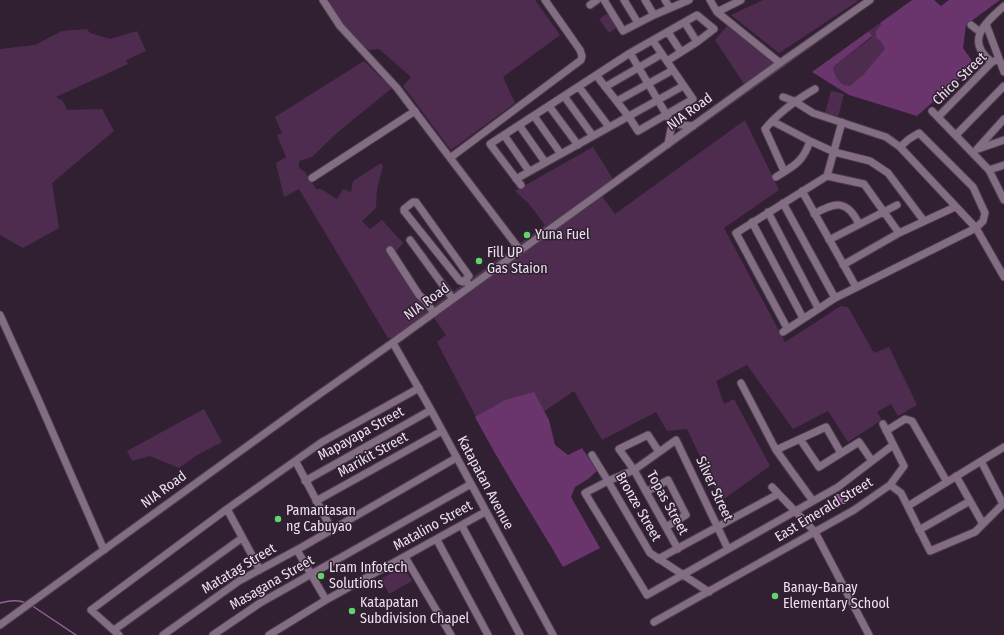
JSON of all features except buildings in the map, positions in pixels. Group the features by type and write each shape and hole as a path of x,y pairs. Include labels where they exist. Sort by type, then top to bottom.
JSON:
{"street":[{"path":"323,0 340,26 397,88 520,250"},
{"path":"450,158 581,60 582,56 580,50 546,0"},
{"path":"590,5 597,0"},
{"path":"604,0 623,31 686,0"},
{"path":"624,0 638,23"},
{"path":"645,0 654,15"},
{"path":"665,0 670,8"},
{"path":"710,0 717,12 780,63"},
{"path":"717,12 732,2 741,0"},
{"name":"NIA Road","path":"0,625 304,405 393,343 453,299 468,283 520,250 870,0"},
{"path":"996,61 984,56 980,50 978,39 980,32 986,24 1004,7"},
{"path":"521,185 490,144 630,53 697,15 714,29 667,61"},
{"path":"684,23 697,42"},
{"path":"986,24 996,61 1004,72"},
{"path":"971,25 980,32"},
{"path":"668,32 681,52"},
{"path":"596,75 638,131 693,99 652,41"},
{"path":"630,53 672,124 668,144"},
{"path":"605,87 662,54"},
{"name":"Chico Street","path":"938,117 996,61"},
{"path":"617,101 673,70"},
{"path":"516,178 683,86"},
{"path":"956,135 1004,86"},
{"path":"579,87 609,127"},
{"path":"784,172 765,129 794,101 815,89"},
{"path":"564,96 593,136"},
{"path":"783,97 794,101 813,113 886,137 900,147 976,228 1004,277"},
{"path":"549,106 578,145"},
{"path":"312,178 415,111"},
{"path":"932,111 956,135 975,151 989,170 1003,195"},
{"path":"534,116 561,154"},
{"path":"975,151 1004,119"},
{"path":"772,121 834,152 870,161 888,173 924,221"},
{"path":"842,122 827,176 736,233 785,330 835,298 976,228 983,220 985,214 973,188 919,133 908,139 900,147"},
{"path":"672,124 693,126"},
{"path":"519,125 545,162"},
{"path":"504,135 529,171"},
{"path":"975,151 1004,140"},
{"path":"776,177 799,162 806,152 810,141"},
{"path":"989,170 1004,165"},
{"path":"827,176 864,184 900,233"},
{"path":"802,191 856,287"},
{"path":"413,202 416,202 469,276 468,283 460,281 435,248 404,210 413,202"},
{"path":"783,203 835,298"},
{"path":"814,214 830,205 845,206 855,215 859,224"},
{"path":"829,240 897,205"},
{"path":"843,264 900,233 956,207"},
{"path":"768,212 818,308"},
{"path":"752,222 803,318"},
{"path":"410,240 453,299"},
{"path":"435,248 444,242"},
{"path":"390,250 419,295 425,300 434,313"},
{"path":"0,315 104,550"},
{"name":"Katapatan Avenue","path":"393,343 553,635"},
{"path":"741,383 776,450 813,501"},
{"path":"242,538 117,632 91,610 227,509 296,462 322,442 419,388"},
{"name":"Mapayapa Street","path":"305,480 431,410"},
{"name":"East Emerald Street","path":"654,622 854,510 890,485 904,466 885,428 905,419 912,421 947,482"},
{"path":"776,450 826,427 842,453"},
{"name":"Marikit Street","path":"316,501 442,431"},
{"name":"Topas Street","path":"659,452 648,435 619,449 634,470 678,548"},
{"path":"800,439 819,467 859,442 872,461"},
{"name":"Silver Street","path":"659,452 676,440 728,549"},
{"path":"659,452 634,470 585,493 647,595 838,487 893,445"},
{"path":"908,506 981,461 1003,450"},
{"name":"Bronze Street","path":"592,455 650,553 709,592"},
{"name":"Matatag Street","path":"164,635 239,581 297,550 456,458"},
{"path":"890,485 901,493 930,551 975,532 1003,503 981,461"},
{"path":"296,462 332,530"},
{"path":"956,476 983,524"},
{"path":"646,492 668,480 686,515 666,527"},
{"name":"Masagana Street","path":"213,635 260,603 471,484"},
{"path":"772,487 815,532 869,635"},
{"path":"658,559 778,494"},
{"path":"919,530 970,502"},
{"path":"227,509 260,570"},
{"name":"Matalino Street","path":"269,635 326,600 437,540 485,512"},
{"path":"462,526 520,635"},
{"path":"437,540 488,635"},
{"path":"297,550 326,600"},
{"path":"405,557 451,635"}],"shaded area":[{"path":"535,0 560,35 503,77 515,103 451,150 403,86 411,77 379,49 368,50 335,17 328,1"},
{"path":"763,0 858,1 779,53 731,15"},
{"path":"912,0 934,0 941,6 949,0 1000,0 966,25 963,48 975,65 917,116 849,95 812,72 869,31 872,36 833,67 838,80 846,86 850,86 863,75 885,49 881,41 876,38 876,31 881,25 880,23"},
{"path":"608,13 617,27 609,33 599,19"},
{"path":"880,23 881,40 886,49 863,75 848,87 842,83 834,73 833,67 872,37 869,31"},
{"path":"728,25 776,63 744,84 715,40"},
{"path":"87,29 90,33 110,39 137,31 146,51 126,60 128,64 56,97 63,101 67,110 102,109 114,131 52,183 59,228 23,248 0,235 0,49 35,45 62,31"},
{"path":"364,61 392,88 338,132 312,157 299,161 299,168 305,172 316,189 321,189 337,199 343,189 351,192 353,181 381,163 383,166 377,190 376,208 362,221 370,229 382,220 403,243 393,255 429,309 545,225 529,204 515,191 593,147 613,179 598,191 615,214 745,120 779,190 724,228 785,342 841,306 848,307 874,353 889,347 917,405 898,416 891,404 877,412 882,420 848,442 828,411 793,429 747,365 716,381 724,404 734,399 770,466 721,501 687,429 667,431 656,412 602,440 574,391 524,425 489,442 437,342 446,335 430,312 394,338 388,338 299,189 284,197 276,163 286,157 277,135 282,133 275,117"},
{"path":"831,91 844,94 838,117 825,113"},
{"path":"534,392 549,420 555,445 568,455 582,448 597,471 575,487 571,497 600,548 563,567 507,474 475,417 505,400"},
{"path":"204,409 222,442 197,455 179,468 150,456 132,461 127,451"},
{"path":"837,494 841,494 847,501 845,504 835,501 834,497"},
{"path":"403,566 412,581 389,594 381,579"}],"waterway":[{"path":"522,253 843,23"},
{"path":"0,603 10,601 26,603"},
{"path":"31,605 76,635"}],"place":[{"name":"Yuna Fuel","path":"527,235"},
{"name":"Fill UP Gas Staion","path":"479,261"},
{"name":"Pamantasan ng Cabuyao","path":"278,519"},
{"name":"Lram Infotech Solutions","path":"321,576"},
{"name":"Banay-Banay Elementary School","path":"775,596"},
{"name":"Katapatan Subdivision Chapel","path":"352,611"}]}
